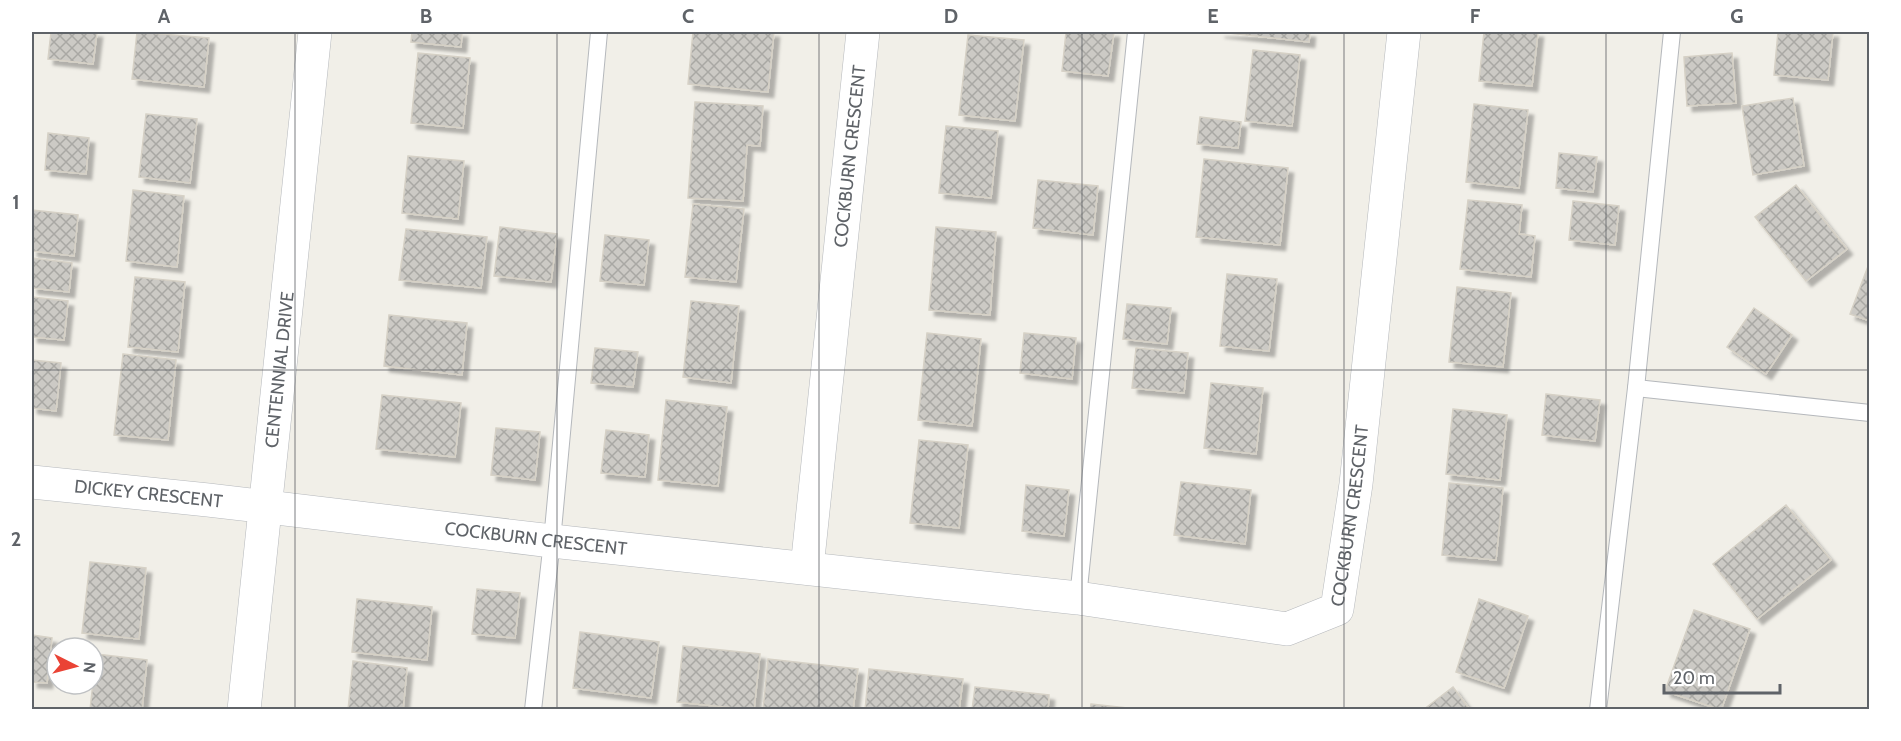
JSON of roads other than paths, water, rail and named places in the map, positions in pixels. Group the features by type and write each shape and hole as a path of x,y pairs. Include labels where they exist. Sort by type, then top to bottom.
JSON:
{"street":[{"name":"CENTENNIAL DRIVE","path":"244,710 315,32"},
{"name":"COCKBURN CRESCENT","path":"807,568 863,32"},
{"name":"COCKBURN CRESCENT","path":"266,507 552,541 1078,598 1287,629 1337,609 1356,484 1404,32"},
{"name":"DICKEY CRESCENT","path":"32,482 266,507"}],"lane":[{"path":"533,710 552,541 599,32"},
{"path":"1078,598 1136,32"},
{"path":"1598,710 1636,388 1672,32"},
{"path":"1636,388 1869,413"}]}
